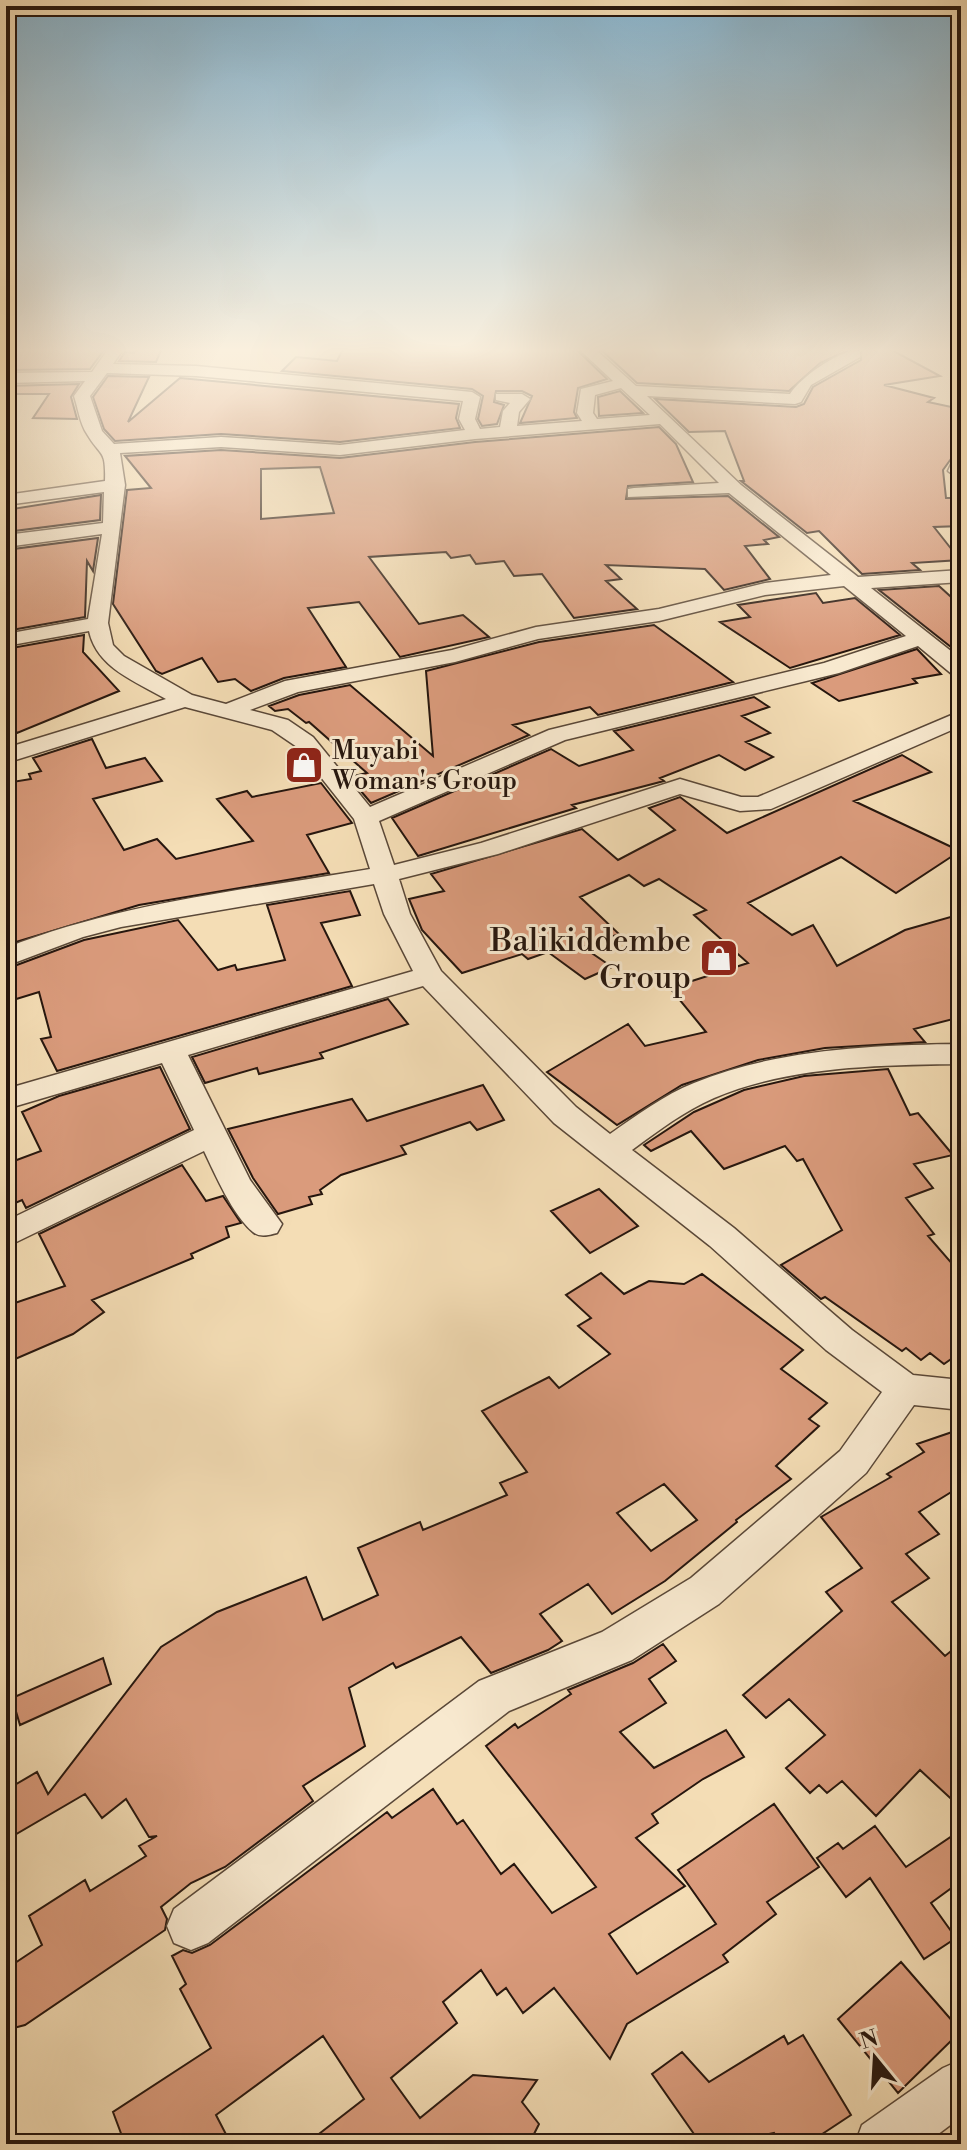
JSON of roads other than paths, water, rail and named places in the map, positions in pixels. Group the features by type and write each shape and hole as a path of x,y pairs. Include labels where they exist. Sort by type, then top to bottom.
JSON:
{"street":[{"path":"121,448 110,449 116,485 98,623 103,647 116,661 184,700 280,725 305,742 366,818 387,874 397,914 429,975 565,1115 722,1237 839,1340 905,1389 961,1395"},
{"path":"315,448 354,448"},
{"path":"694,448 733,487 924,637 961,670"},
{"path":"961,460 957,471 961,475"},
{"path":"6,500 116,485"},
{"path":"634,493 733,487"},
{"path":"6,541 112,527"},
{"path":"228,711 293,686 455,656 536,633 659,615 765,589 961,576"},
{"path":"6,640 98,623"},
{"path":"366,818 557,735 831,668 924,637"},
{"path":"6,756 184,700"},
{"path":"6,958 73,931 120,919 387,874 489,849 680,786 740,804 762,804 961,718"},
{"path":"6,1099 429,975"},
{"path":"171,1050 237,1186 265,1224"},
{"path":"609,1150 686,1099 718,1085 826,1064 961,1054"},
{"path":"6,1235 210,1135"},
{"path":"191,1926 494,1696 617,1646 705,1591 853,1462 905,1389"},
{"path":"881,2144 961,2086"}],"place":[{"name":"Muyabi Woman's Group","path":"304,765"},
{"name":"Balikiddembe Group","path":"719,958"}]}
